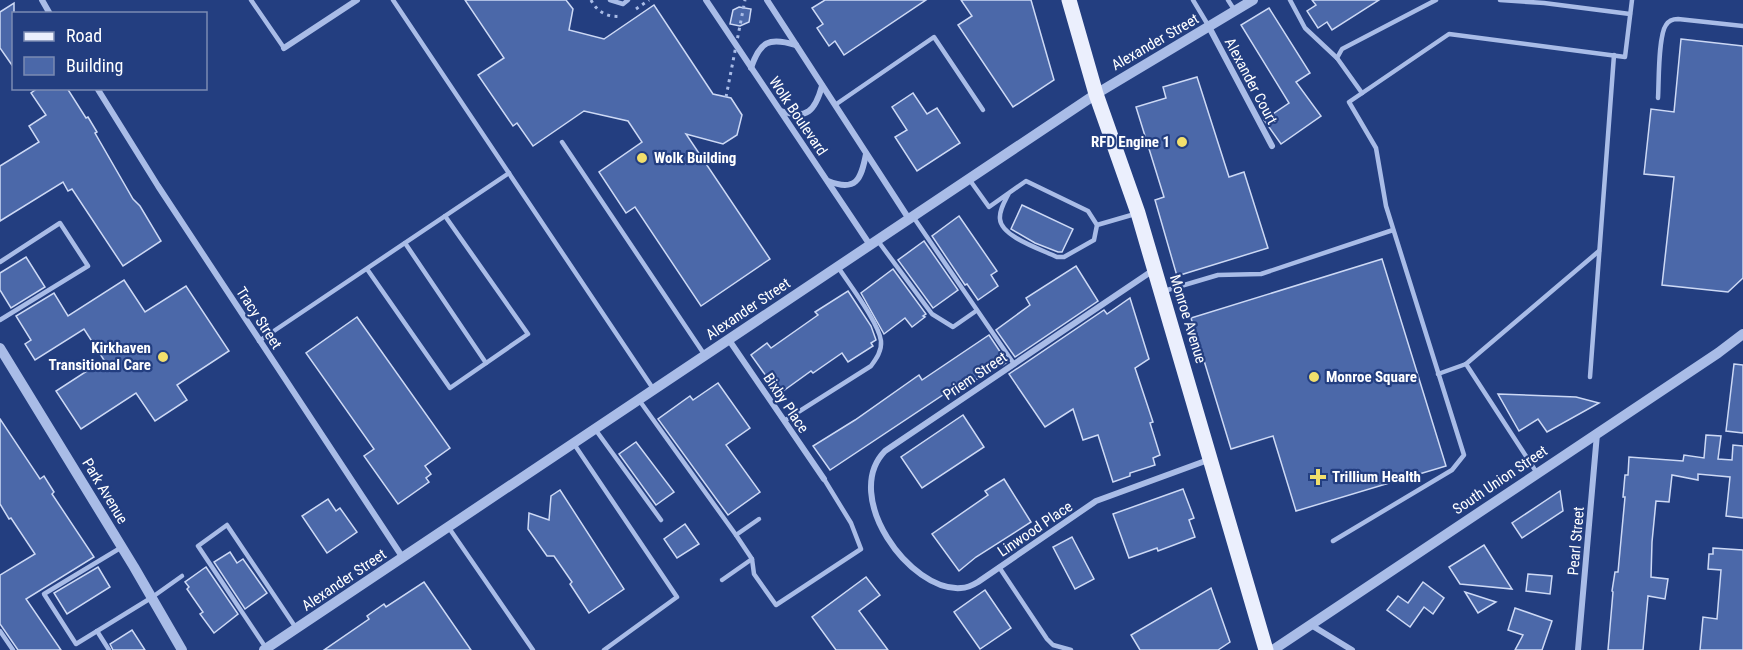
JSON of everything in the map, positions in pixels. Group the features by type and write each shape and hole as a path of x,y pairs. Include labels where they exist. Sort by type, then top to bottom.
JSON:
{"main road":[{"name":"Monroe Avenue","path":"1072,1 1096,94 1138,213 1212,459 1266,650"}],"street":[{"path":"284,48 357,0"},
{"name":"Wolk Boulevard","path":"706,0 827,181 874,243"},
{"path":"767,0 866,154 911,218"},
{"name":"Alexander Street","path":"266,649 1096,94 1253,0"},
{"name":"Alexander Court","path":"1209,27 1272,146"},
{"path":"751,68 761,46 780,40 796,45"},
{"path":"780,111 800,116 807,113 813,106 822,86"},
{"name":"Tracy Street","path":"98,90 158,186 403,558"},
{"path":"827,181 841,186 851,185 858,181 866,154"},
{"name":"Priem Street","path":"886,536 873,508 870,492 871,476 878,458 885,451 1155,269"},
{"name":"South Union Street","path":"1273,650 1743,334"},
{"name":"Bixby Place","path":"729,340 824,479"},
{"name":"Park Avenue","path":"0,348 182,650"},
{"name":"Pearl Street","path":"1578,650 1597,434"},
{"name":"Linwood Place","path":"886,536 909,563 923,575 950,587 970,586 1096,501 1212,459"},
{"path":"1311,625 1352,650"}],"lane":[{"path":"251,0 284,48"},
{"path":"393,0 654,390"},
{"path":"610,0 623,4 628,0"},
{"path":"1193,0 1209,27"},
{"path":"1228,0 1235,11"},
{"path":"1290,0 1305,27 1337,58 1362,93"},
{"path":"1337,58 1342,49 1436,0"},
{"path":"1500,0 1630,14"},
{"path":"1333,541 1452,470 1464,455 1393,231 1386,206 1376,148 1349,102 1449,34 1625,57 1632,0"},
{"path":"1658,98 1662,34 1666,24 1672,19 1678,19 1743,26"},
{"path":"835,105 934,37 983,110"},
{"path":"1590,377 1614,56"},
{"path":"562,142 705,356"},
{"path":"259,340 509,172"},
{"path":"969,179 989,207 1026,181 1088,211 1098,225"},
{"path":"1009,193 1001,209 1002,227 1010,235 1057,257 1064,257 1094,240 1098,225"},
{"path":"1098,225 1138,213"},
{"path":"366,268 450,388 528,334 446,216"},
{"path":"911,218 962,286 976,311 1014,364"},
{"path":"0,262 60,223 88,266 0,320"},
{"path":"1162,292 1218,275 1261,274 1393,231"},
{"path":"405,243 486,363"},
{"path":"874,243 932,314 953,327 976,311"},
{"path":"1438,374 1466,364 1599,251"},
{"path":"784,421 871,366 878,357 881,341 877,328 838,267"},
{"path":"1466,364 1538,473"},
{"path":"639,400 736,535 752,560 754,574 776,605 861,549 851,523 824,479"},
{"path":"595,429 662,520"},
{"path":"574,444 677,597 604,650"},
{"path":"736,535 759,519"},
{"path":"266,649 198,546 227,525 296,630"},
{"path":"449,528 533,650"},
{"path":"122,547 44,594 76,644 182,576"},
{"path":"722,580 752,560"},
{"path":"999,567 1047,639 1053,645 1071,650"},
{"path":"0,631 13,650"},
{"path":"97,631 109,650"}],"path":[{"path":"726,97 746,0"}],"building":[{"path":"465,0 566,0 573,9 569,30 604,39 654,5 713,94 731,98 742,115 737,135 723,144 686,134 770,259 701,306 635,207 626,213 599,172 642,142 628,121 584,111 533,146 517,123 513,126 478,75 504,58"},
{"path":"825,0 926,0 844,55 835,41 829,46 817,28 823,24 812,8"},
{"path":"961,0 1031,0 1054,80 1013,107 958,25 972,16"},
{"path":"1312,0 1379,0 1332,30 1327,22 1318,28 1307,11 1316,5"},
{"path":"14,3 12,65 0,48 0,12"},
{"path":"739,7 751,9 749,22 740,26 730,24 733,10"},
{"path":"1269,8 1310,73 1296,82 1321,116 1281,144 1264,120 1289,103 1241,25"},
{"path":"1681,39 1743,46 1743,278 1728,292 1662,285 1674,177 1644,174 1651,109 1674,112"},
{"path":"1197,77 1229,177 1244,172 1268,248 1177,276 1155,200 1164,197 1136,107 1166,98 1163,87"},
{"path":"35,90 68,90 86,118 88,117 133,199 140,206 161,241 123,266 72,189 68,191 63,182 0,221 0,166 39,142 29,126 46,115 31,93"},
{"path":"913,93 927,114 937,108 960,143 917,171 895,137 907,130 892,107"},
{"path":"1022,205 1073,229 1062,252 1035,243 1011,229"},
{"path":"959,216 997,271 991,275 998,286 978,300 967,284 965,285 932,236"},
{"path":"924,241 958,290 933,308 898,260"},
{"path":"26,257 45,287 11,308 0,290 0,273"},
{"name":"Monroe Square","path":"1382,259 1446,466 1296,511 1273,436 1231,449 1191,318"},
{"path":"1076,266 1098,301 1015,357 996,330 1030,305 1026,298"},
{"path":"893,269 926,314 912,327 905,318 884,334 861,293"},
{"name":"Kirkhaven Transitional Care","path":"124,280 145,312 186,286 229,351 177,385 187,400 155,421 136,393 81,429 56,391 104,360 84,329 35,360 25,344 31,340 16,316 54,293 68,316"},
{"path":"848,291 871,326 876,340 871,343 873,346 848,362 842,353 813,373 811,371 779,394 751,355 767,343 771,348 818,315 815,312"},
{"path":"1130,298 1149,359 1135,368 1153,422 1150,423 1160,455 1153,458 1155,465 1130,473 1130,476 1113,482 1098,435 1083,440 1073,409 1045,427 1009,374 1104,310 1107,314"},
{"path":"357,317 450,448 425,466 431,474 426,478 429,482 398,504 364,456 374,449 306,353"},
{"path":"989,335 1007,362 1003,365 1002,362 971,383 967,379 830,470 813,446 919,375 922,380"},
{"path":"1734,364 1743,365 1743,433 1726,431"},
{"path":"718,383 750,428 726,445 760,492 728,515 658,419 690,396 693,400"},
{"path":"1498,394 1576,397 1599,403 1547,432 1538,419 1519,431"},
{"path":"963,415 984,447 922,488 901,457"},
{"path":"0,419 40,479 44,476 54,492 52,494 94,557 26,599 61,650 18,650 0,624 0,575 35,554 0,504"},
{"path":"1706,435 1721,436 1718,459 1732,460 1733,445 1743,446 1743,518 1726,516 1730,477 1698,474 1698,480 1672,475 1669,502 1656,501 1652,542 1651,577 1668,579 1665,599 1648,596 1643,650 1608,650 1612,591 1615,572 1618,572 1625,475 1628,475 1629,457 1683,461 1684,455 1704,458"},
{"path":"636,442 674,492 656,505 619,454"},
{"path":"1004,479 1031,522 976,557 959,571 932,534 988,495 985,491"},
{"path":"1183,489 1194,518 1189,520 1195,537 1158,551 1157,548 1129,558 1113,514"},
{"path":"560,490 624,589 589,613 554,556 547,556 528,529 529,513 549,520 551,496"},
{"path":"1560,491 1563,511 1522,538 1512,523"},
{"path":"328,499 336,511 340,508 357,532 327,553 302,516"},
{"path":"685,524 699,544 677,558 664,539"},
{"path":"1072,537 1094,579 1075,589 1053,547"},
{"path":"1484,545 1512,589 1460,584 1449,567"},
{"path":"1713,548 1743,550 1743,650 1700,650 1703,617 1717,619 1721,570 1708,569 1709,554 1713,554"},
{"path":"230,552 237,563 243,559 267,593 245,609 214,562"},
{"path":"98,567 110,587 67,614 54,593"},
{"path":"206,567 238,614 214,633 200,614 203,612 187,589 189,587 185,582"},
{"path":"1528,574 1552,576 1550,594 1526,591"},
{"path":"866,577 880,595 859,611 888,650 836,650 812,617"},
{"path":"424,582 471,650 324,650 369,619 367,616 384,604 386,607"},
{"path":"1423,582 1444,598 1433,614 1424,607 1410,627 1387,610 1398,596 1408,603"},
{"path":"1211,588 1230,642 1218,650 1140,650 1131,635"},
{"path":"985,590 1011,628 980,649 954,612"},
{"path":"1465,592 1496,602 1478,613"},
{"path":"1515,608 1552,621 1542,650 1515,650 1523,635 1508,630"},
{"path":"132,630 145,650 113,650 110,644"}],"place":[{"name":"RFD Engine 1","path":"1182,142"},
{"name":"Wolk Building","path":"642,158"},
{"name":"Kirkhaven Transitional Care","path":"163,357"},
{"name":"Monroe Square","path":"1314,377"},
{"name":"Trillium Health","path":"1318,477"}]}
